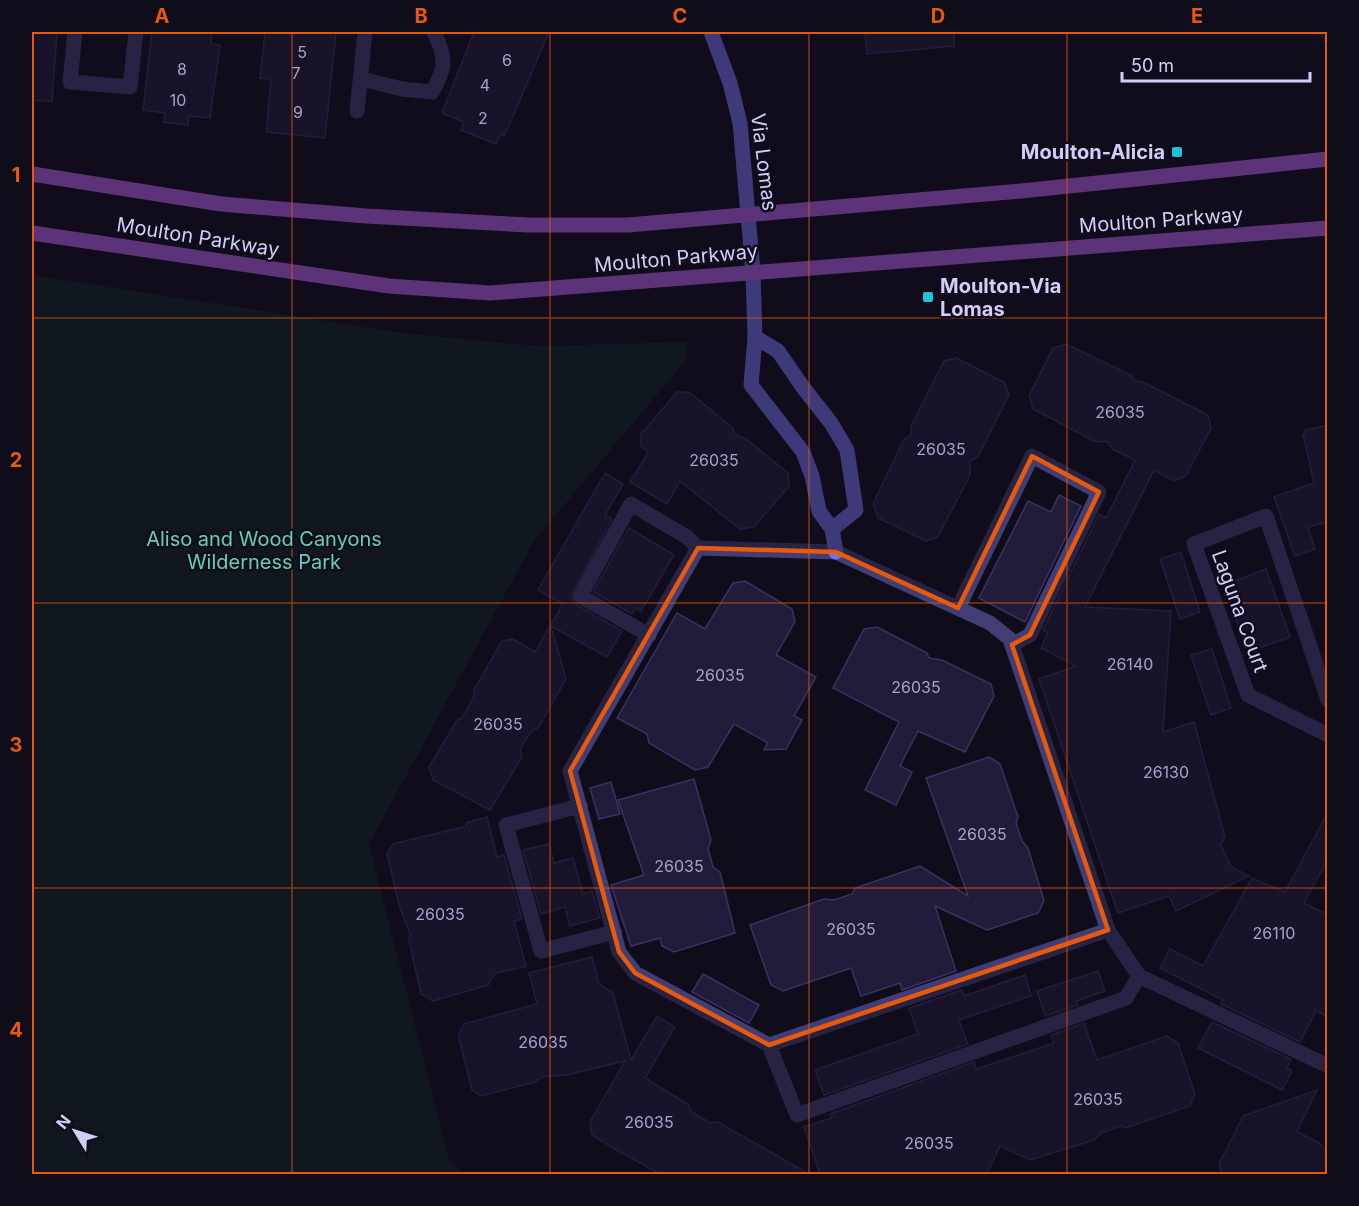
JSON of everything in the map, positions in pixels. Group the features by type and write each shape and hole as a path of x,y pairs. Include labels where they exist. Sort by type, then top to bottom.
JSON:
{"main road":[{"name":"Moulton Parkway","path":"32,174 221,204 449,223 628,225 750,216 1328,159"},
{"name":"Moulton Parkway","path":"32,233 389,286 490,293 1328,228"}],"street":[{"path":"75,32 70,82 130,87 136,32"},
{"path":"357,111 365,32"},
{"path":"362,79 402,89 432,92 440,78 445,57 434,32"},
{"name":"Via Lomas","path":"711,32 730,83 740,123 750,216 753,272 755,337 751,385 803,452 812,476 819,511 832,529 836,552"},
{"path":"755,337 778,351 802,387 822,409 847,450 856,510 832,529"},
{"path":"958,608 1032,456 1099,492 1030,635 1012,645"},
{"path":"649,634 580,596 631,504 687,537 698,548 836,552 990,623 1010,639 1108,930 1139,976 1328,1066"},
{"name":"Laguna Court","path":"1328,700 1266,516 1194,544 1248,695 1328,735"},
{"path":"698,548 570,771 619,952 635,973 769,1045 797,1115 1126,998 1139,976"},
{"path":"580,806 506,825 542,951 614,932"},
{"path":"769,1045 1108,930"}],"highlighted area":[{"path":"1032,456 1099,492 1030,635 1012,645 1108,930 769,1045 635,973 619,952 570,771 698,548 836,552 958,608"}],"green space":[{"name":"Aliso and Wood Canyons Wilderness Park","path":"32,275 402,333 537,346 688,342 686,360 534,541 369,844 449,1160 464,1174 32,1174"}],"building":[{"path":"32,32 57,32 52,102 32,100"},
{"path":"152,32 212,32 211,44 220,45 210,118 189,116 188,125 164,122 165,113 143,110"},
{"path":"265,32 336,32 325,138 266,132 271,79 260,78"},
{"path":"474,32 549,32 504,136 500,134 496,144 461,130 464,122 442,113"},
{"path":"865,32 954,32 954,46 867,54"},
{"path":"1066,344 1131,375 1135,381 1143,382 1208,415 1211,428 1186,476 1174,481 1154,470 1085,607 1171,611 1163,732 1194,722 1225,837 1221,845 1231,867 1249,876 1176,911 1169,896 1118,913 1039,679 1076,666 1041,648 1048,633 1043,630 1099,514 1106,518 1135,460 1112,449 1108,442 1094,441 1033,409 1029,396 1053,348"},
{"path":"956,358 1004,382 1009,395 978,457 970,461 970,475 938,537 926,541 878,518 873,504 904,439 911,435 911,426 944,361"},
{"path":"677,392 689,392 733,428 734,434 746,439 788,473 789,486 754,527 740,529 680,481 667,504 630,482 648,453 641,446 641,434"},
{"path":"1328,425 1328,522 1308,527 1315,549 1295,556 1274,497 1314,483 1303,434 1306,434 1305,430"},
{"path":"605,473 623,484 605,515 612,519 570,597 575,604 622,631 607,657 551,626 566,679 539,727 530,733 520,749 522,757 490,810 433,780 429,767 457,720 462,718 474,696 474,690 502,641 513,639 535,652 563,604 538,590"},
{"path":"1059,495 1081,506 1025,622 979,598 1028,501 1051,512"},
{"path":"629,528 674,555 641,611 636,608 632,614 593,592"},
{"path":"1181,552 1200,612 1180,619 1160,559"},
{"path":"1266,569 1290,637 1248,652 1224,585"},
{"path":"745,581 792,609 795,622 776,655 816,677 794,716 802,720 786,749 764,750 768,743 734,724 708,767 695,770 649,743 647,734 617,718 677,613 705,629 733,583"},
{"path":"877,627 927,653 929,658 942,660 991,684 994,696 965,752 918,731 900,766 912,772 896,805 865,790 899,722 833,688 864,629"},
{"path":"1212,649 1231,708 1211,715 1191,655"},
{"path":"989,757 1000,764 1018,817 1016,823 1022,841 1028,848 1044,901 1038,913 987,930 935,906 956,971 902,990 900,983 861,996 851,968 783,991 771,985 750,925 824,899 834,900 852,894 855,888 920,866 968,896 926,778"},
{"path":"694,779 711,840 708,849 713,867 720,872 735,933 674,952 662,946 660,938 631,946 611,885 644,875 618,800"},
{"path":"611,782 620,814 599,819 590,788"},
{"path":"1328,812 1328,859 1304,903 1328,915 1328,1017 1316,1011 1300,1042 1221,1004 1223,1000 1160,968 1170,949 1203,966 1252,878 1285,892"},
{"path":"487,817 497,857 504,855 522,919 514,921 526,966 494,974 488,985 433,1001 421,994 409,941 410,933 400,908 387,854 393,844 467,826 466,823"},
{"path":"549,844 554,863 573,858 583,894 592,891 600,918 570,926 565,907 541,914 523,850"},
{"path":"592,957 599,984 613,993 631,1060 657,1016 675,1027 645,1078 689,1105 690,1111 710,1123 718,1122 809,1174 660,1174 592,1135 590,1122 625,1061 566,1075 542,1077 535,1082 481,1096 472,1090 458,1035 464,1024 537,1004 529,973"},
{"path":"1098,971 1105,991 1076,1001 1078,1005 1045,1016 1037,991"},
{"path":"703,974 759,1005 749,1023 692,992"},
{"path":"1025,975 1031,996 959,1020 968,1044 824,1095 815,1070 918,1034 909,1008 962,990 964,996"},
{"path":"1212,1022 1291,1059 1287,1068 1292,1071 1282,1090 1198,1048"},
{"path":"1084,1023 1097,1060 1167,1036 1178,1043 1195,1094 1190,1106 1126,1128 1121,1126 1101,1133 1094,1140 1030,1160 1000,1146 987,1174 820,1174 804,1127 832,1118 830,1114 974,1062 976,1069 1054,1043 1051,1035"},
{"path":"1317,1090 1297,1132 1318,1142 1328,1152 1328,1174 1222,1174 1219,1164 1243,1116"}],"waterway":[{"path":"1322,32 1328,42"}],"place":[{"name":"Moulton-Alicia","path":"1177,152"},
{"name":"Moulton-Via Lomas","path":"928,297"}]}
